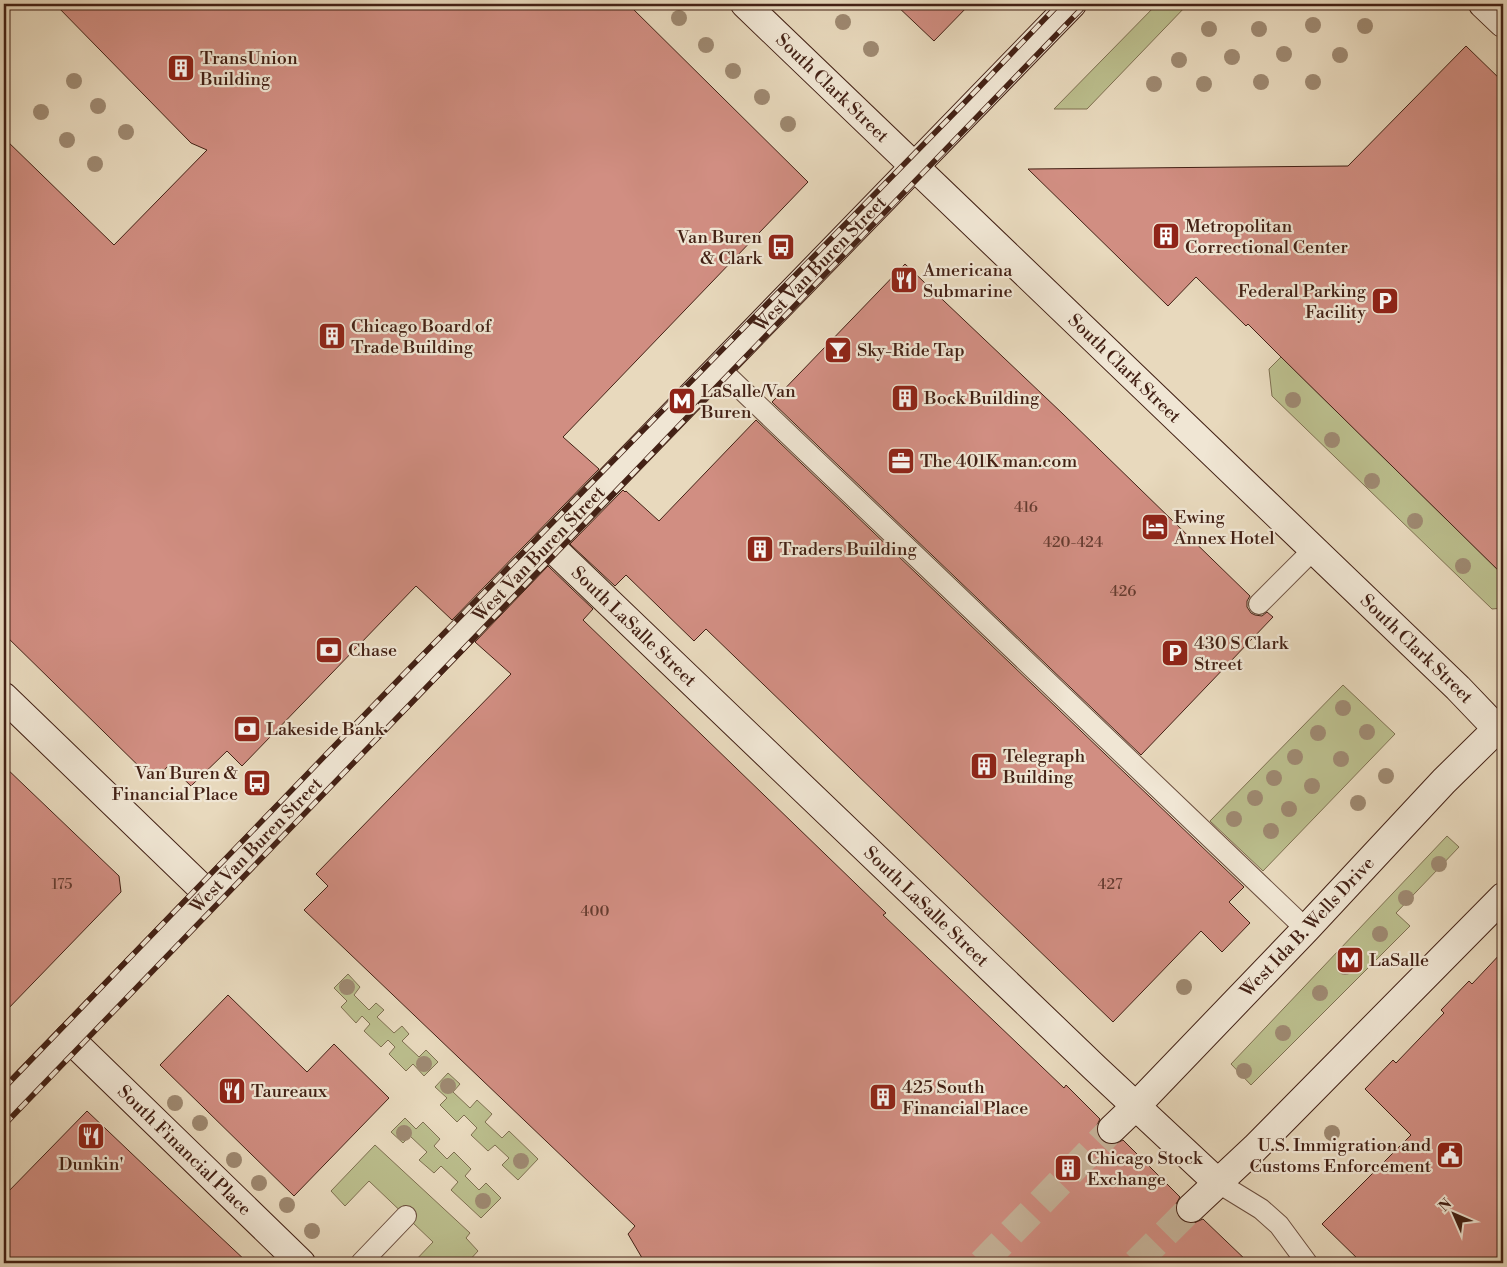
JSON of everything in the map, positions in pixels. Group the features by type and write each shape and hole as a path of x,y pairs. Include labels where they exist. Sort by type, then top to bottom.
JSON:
{"main road":[{"name":"South Clark Street","path":"745,4 1501,729"},
{"name":"West Van Buren Street","path":"4,1105 1072,4"},
{"path":"1483,4 1503,24"},
{"name":"South LaSalle Street","path":"548,544 1217,1182"},
{"path":"4,697 208,894"},
{"name":"West Ida B. Wells Drive","path":"1112,1130 1444,781 1501,729"},
{"path":"1191,1208 1262,1141 1503,896"},
{"name":"South Financial Place","path":"69,1038 301,1263"}],"lane":[{"path":"719,368 1306,928"},
{"path":"1259,604 1313,550"},
{"name":"South LaSalle Street","path":"1217,1182 1261,1209 1279,1225 1307,1263"},
{"path":"361,1263 406,1216"}],"green space":[{"path":"1157,4 1188,4 1087,109 1054,109"},
{"path":"1281,357 1503,575 1503,608 1492,609 1272,396 1269,369"},
{"path":"1343,685 1395,734 1263,871 1210,821"},
{"path":"1447,836 1459,847 1396,913 1410,926 1251,1085 1231,1064"},
{"path":"348,974 360,987 354,995 369,1010 376,1003 384,1010 377,1017 394,1033 402,1026 409,1034 402,1041 419,1057 426,1050 438,1062 424,1076 413,1064 406,1071 389,1054 395,1047 388,1040 381,1047 364,1031 370,1024 362,1016 356,1023 341,1007 347,1001 334,988"},
{"path":"448,1073 460,1084 453,1092 470,1108 477,1100 492,1114 485,1122 502,1138 509,1131 538,1159 518,1180 502,1165 509,1158 495,1145 488,1151 471,1135 477,1128 464,1115 457,1122 440,1105 447,1098 435,1087"},
{"path":"405,1118 416,1129 423,1122 440,1139 434,1146 447,1159 454,1152 471,1169 465,1176 479,1190 486,1183 501,1198 481,1218 451,1190 458,1182 441,1166 434,1173 419,1160 427,1152 410,1136 403,1143 391,1132"},
{"path":"375,1145 470,1233 466,1238 478,1251 467,1263 413,1263 433,1242 369,1181 345,1206 331,1191"}],"building":[{"name":"Chicago Board of Trade Building","path":"55,4 628,4 808,182 563,437 599,469 452,620 416,586 242,766 227,751 191,786 169,765 154,781 4,634 4,138 114,245 207,150 191,143"},
{"path":"895,4 970,4 934,41"},
{"name":"Federal Parking Facility","path":"1466,46 1503,82 1503,575 1248,324 1246,326 1196,277 1168,306 1028,169 1348,166"},
{"path":"905,264 1250,596 1247,601 1247,607 1251,613 1262,616 1267,612 1273,617 1141,755 772,402"},
{"name":"Telegraph Building","path":"756,420 1244,887 1229,902 1250,923 1222,952 1201,931 1113,1022 706,629 694,641 626,575 615,586 570,544 623,490 659,521"},
{"path":"548,566 593,609 583,620 886,913 883,915 1064,1088 1066,1085 1100,1119 1097,1125 1097,1132 1101,1140 1107,1144 1115,1144 1123,1140 1180,1197 1176,1204 1176,1211 1180,1219 1187,1223 1194,1223 1203,1219 1249,1263 645,1263 628,1234 635,1226 304,910 328,886 316,874 511,674 475,642"},
{"path":"4,766 119,876 121,892 4,1013"},
{"path":"1503,951 1503,1263 1362,1263 1322,1224 1411,1135 1365,1089 1393,1060 1396,1063 1444,1013 1441,1010 1469,981 1472,984"},
{"path":"228,995 307,1072 334,1044 389,1098 294,1196 160,1065"},
{"path":"87,1111 248,1263 4,1263 4,1196"}],"tunnel":[{"path":"982,1263 1112,1129"},
{"path":"1136,1263 1191,1208"}],"railway":[{"path":"4,1088 402,676 1059,4"},
{"path":"4,1125 1086,4"}],"place":[{"name":"TransUnion Building","path":"181,68"},
{"name":"Metropolitan Correctional Center","path":"1166,236"},
{"name":"Van Buren & Clark","path":"781,247"},
{"name":"Americana Submarine","path":"904,280"},
{"name":"Federal Parking Facility","path":"1385,301"},
{"name":"Chicago Board of Trade Building","path":"332,336"},
{"name":"Sky-Ride Tap","path":"838,350"},
{"name":"Bock Building","path":"905,398"},
{"name":"LaSalle/Van Buren","path":"682,401"},
{"name":"The 401K man.com","path":"901,461"},
{"name":"Ewing Annex Hotel","path":"1155,527"},
{"name":"Traders Building","path":"760,549"},
{"name":"Chase","path":"329,650"},
{"name":"430 S Clark Street","path":"1175,653"},
{"name":"Lakeside Bank","path":"247,729"},
{"name":"Telegraph Building","path":"984,766"},
{"name":"Van Buren & Financial Place","path":"257,783"},
{"name":"LaSalle","path":"1350,960"},
{"name":"Taureaux","path":"232,1091"},
{"name":"425 South Financial Place","path":"883,1097"},
{"name":"Dunkin'","path":"91,1136"},
{"name":"U.S. Immigration and Customs Enforcement","path":"1450,1155"},
{"name":"Chicago Stock Exchange","path":"1068,1168"}]}
